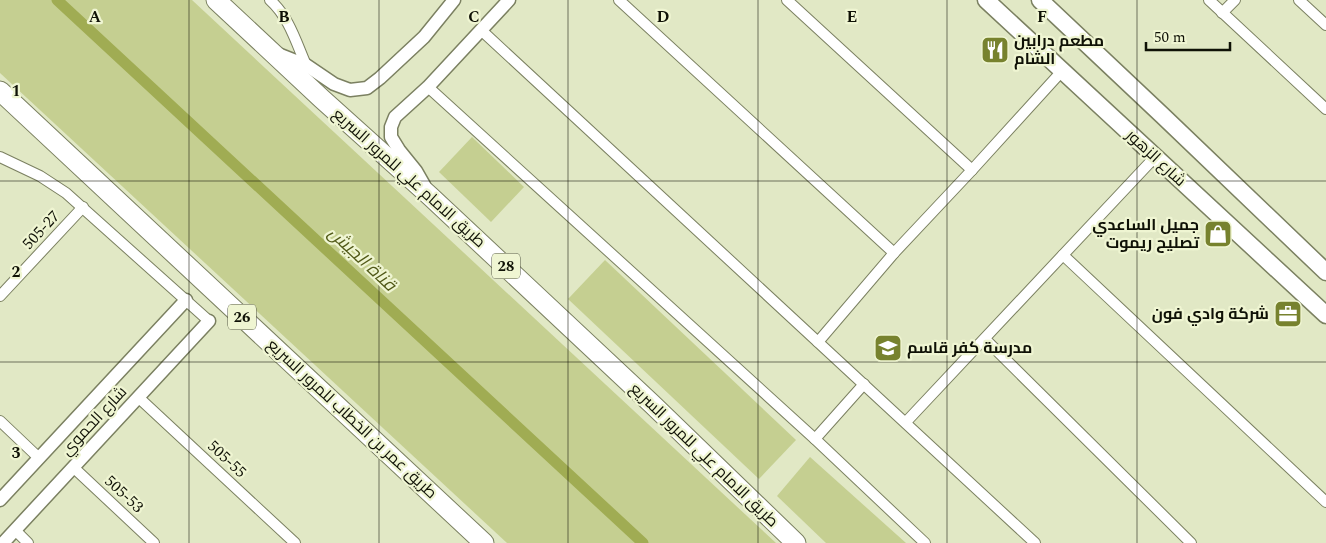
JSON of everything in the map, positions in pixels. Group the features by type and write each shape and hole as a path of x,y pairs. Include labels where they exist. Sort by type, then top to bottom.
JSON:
{"highway":[{"name":"طريق الامام علي للمرور السريع","path":"216,0 430,196 652,404 793,540"},
{"name":"طريق عمر بن الخطاب للمرور السريع","path":"0,91 484,543"},
{"path":"0,104 36,125"}],"main road":[{"name":"شارع الزهور","path":"986,0 1326,315"},
{"path":"1040,0 1326,272"}],"street":[{"path":"272,52 306,65 334,84 350,90 367,88 424,37 454,0"},
{"path":"430,196 416,171 391,137 391,127 395,117 428,87 509,0"},
{"path":"619,0 894,253"},
{"path":"787,0 972,170"},
{"path":"1209,0 1326,109"},
{"path":"1222,13 1235,0"},
{"path":"1299,0 1326,25"},
{"path":"274,1 288,22 306,65"},
{"path":"481,30 1035,543"},
{"path":"818,342 894,253 1062,71"},
{"path":"428,87 815,439 925,543"},
{"path":"0,157 54,184 83,207 208,321"},
{"path":"906,422 1155,157"},
{"name":"505-27","path":"0,296 83,207"},
{"path":"1063,255 1326,502"},
{"name":"شارع الحموي","path":"0,500 186,300"},
{"name":"شارع الحموي","path":"3,543 208,321"},
{"path":"984,338 1191,543"},
{"path":"815,439 864,384"},
{"name":"505-55","path":"138,397 295,543"},
{"path":"0,420 39,458"},
{"name":"505-53","path":"73,467 154,543"},
{"path":"15,530 28,543"}],"green space":[{"path":"0,0 192,0 776,543 507,543 0,73"},
{"path":"472,137 524,187 491,222 439,172"},
{"path":"605,260 796,440 759,479 568,299"},
{"path":"810,457 906,543 826,543 777,496"}],"waterway":[{"name":"قناة الجيش","path":"57,0 643,543"}],"place":[{"name":"مطعم درابين الشام","path":"995,50"},
{"name":"جميل الساعدي تصليح ريموت","path":"1218,234"},
{"name":"شركة وادي فون","path":"1288,314"},
{"name":"مدرسة كفر قاسم","path":"888,348"}]}
